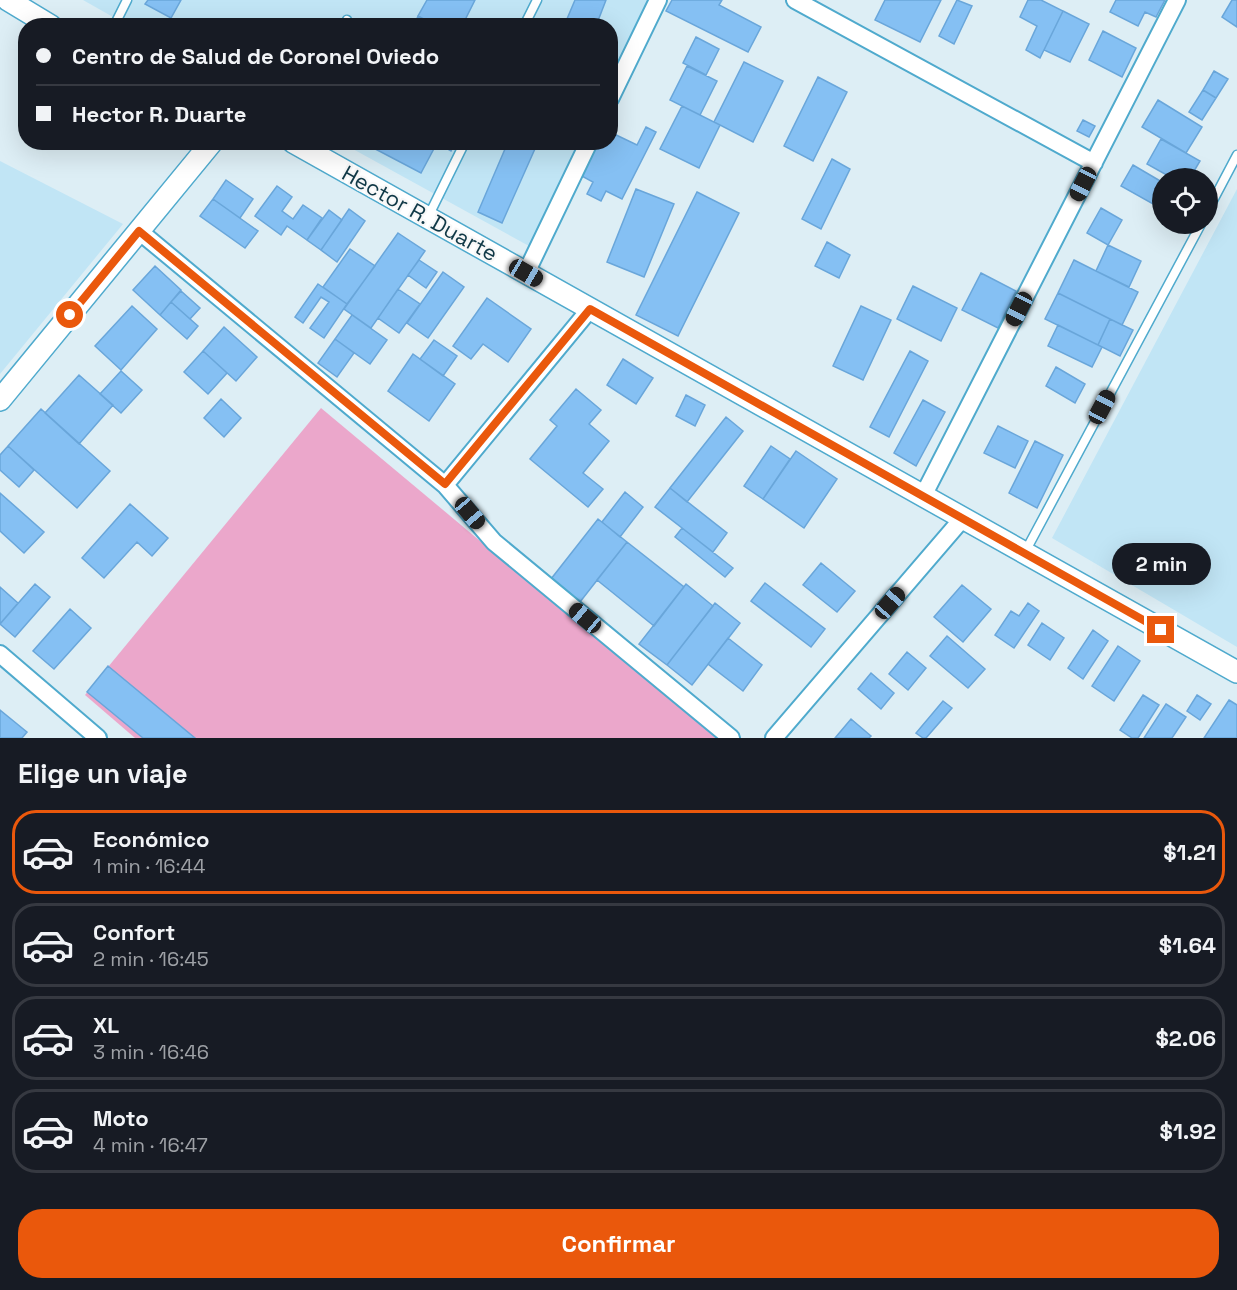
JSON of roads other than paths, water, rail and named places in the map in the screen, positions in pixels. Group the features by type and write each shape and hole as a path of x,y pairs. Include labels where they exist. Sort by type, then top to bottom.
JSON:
{"street":[{"path":"8,0 38,18"},
{"path":"618,82 658,0"},
{"path":"795,0 1094,163"},
{"path":"923,496 1177,0"},
{"path":"0,400 205,150"},
{"name":"Hector R. Duarte","path":"307,150 1237,672"},
{"path":"526,273 585,150"},
{"path":"139,231 445,484 494,542 731,738"},
{"path":"445,484 590,309"},
{"path":"774,738 963,518"},
{"path":"0,654 98,738"}],"lane":[{"path":"118,18 127,0"},
{"path":"528,18 537,0"},
{"path":"428,218 461,150"},
{"path":"1218,191 1237,156"},
{"path":"1024,553 1195,234"}]}
